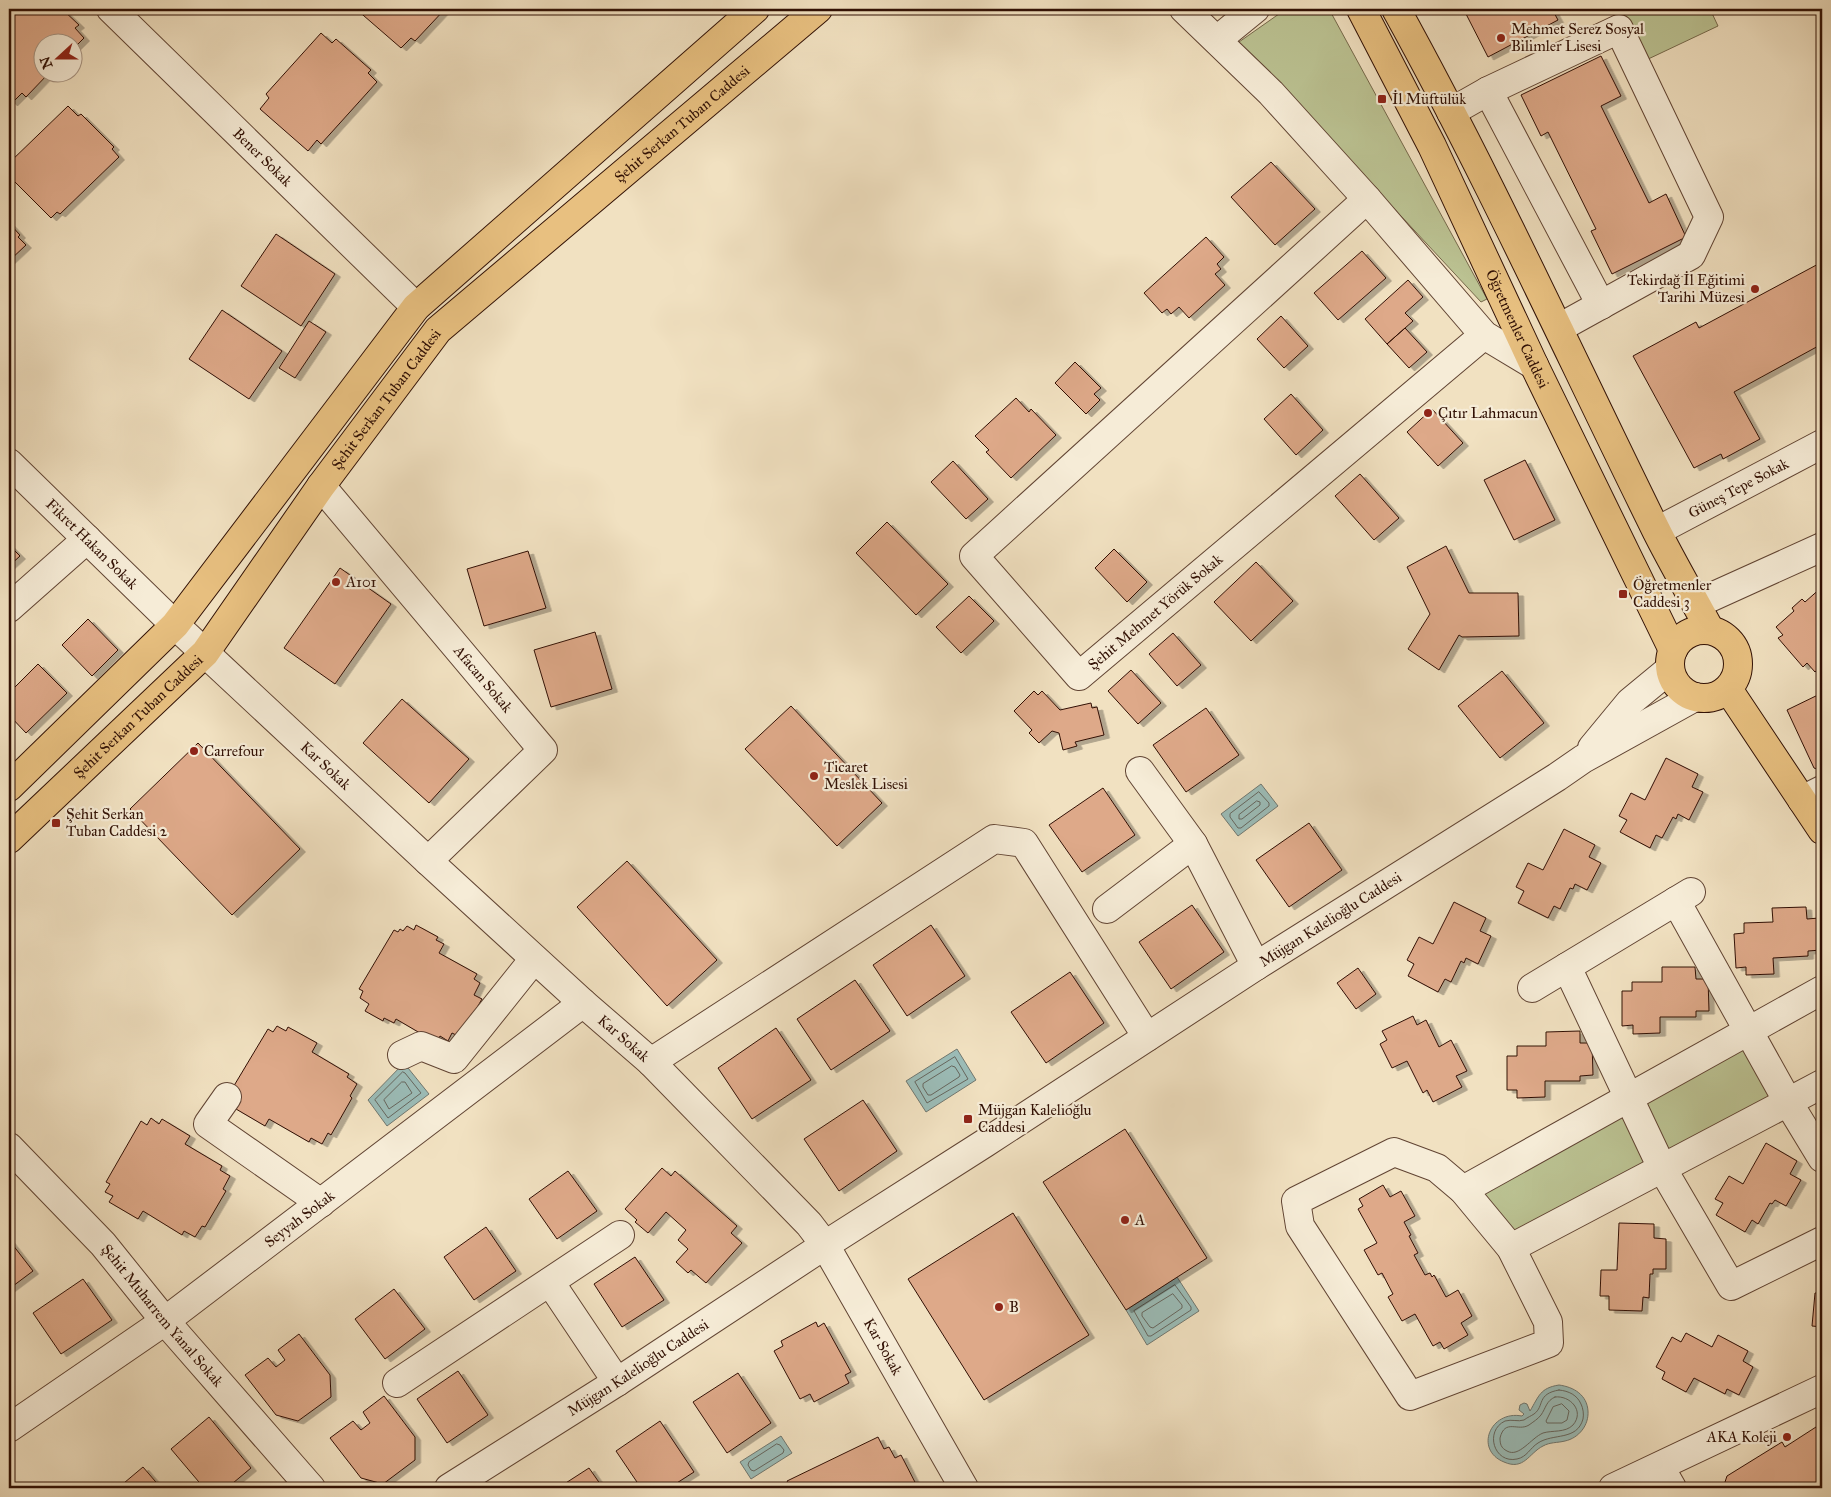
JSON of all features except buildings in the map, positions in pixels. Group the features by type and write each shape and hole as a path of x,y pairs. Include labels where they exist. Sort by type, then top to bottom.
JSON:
{"main road":[{"name":"Şehit Serkan Tuban Caddesi","path":"9,839 206,653 320,486 438,330 818,9"},
{"name":"Öğretmenler Caddesi","path":"1361,9 1432,146 1672,659"},
{"path":"1396,9 1441,91 1499,205 1657,531 1710,630"},
{"path":"9,787 175,625 416,307 751,10"},
{"path":"1698,630 1710,630 1720,633 1729,640 1735,649 1738,659 1738,670 1728,689 1718,696 1707,698 1695,697 1679,687 1672,659 1679,641 1688,634 1698,630"},
{"path":"1728,689 1812,795 1822,830"}],"street":[{"name":"Bener Sokak","path":"110,9 416,307"},
{"path":"1184,9 1271,93 1367,199 1484,335 1534,365"},
{"path":"1217,40 1255,9"},
{"path":"1451,112 1488,91 1619,29 1709,217 1691,255 1559,328"},
{"path":"1488,91 1602,305"},
{"name":"Şehit Mehmet Yörük Sokak","path":"1367,199 974,556 1079,676 1484,335"},
{"name":"Güneş Tepe Sokak","path":"1657,531 1822,444"},
{"name":"Fikret Hakan Sokak","path":"9,463 206,653"},
{"name":"Afacan Sokak","path":"320,486 542,750 428,861"},
{"path":"9,608 87,539"},
{"path":"1696,604 1822,547"},
{"name":"Kar Sokak","path":"206,653 428,861 583,1003 651,1062 809,1224 825,1245 964,1488"},
{"name":"Müjgan Kalelioğlu Caddesi","path":"1583,759 1630,702 1672,659"},
{"name":"Müjgan Kalelioğlu Caddesi","path":"449,1488 618,1382 825,1245 1256,966 1583,759 1695,697"},
{"path":"1140,771 1193,844 1256,966"},
{"path":"651,1062 994,839 1024,842 1147,1037"},
{"path":"1107,909 1193,844"},
{"path":"1532,988 1684,896 1748,1032 1822,1158"},
{"path":"402,1055 421,1046 454,1058 534,958"},
{"path":"1567,967 1662,1168 1731,1286 1822,1241"},
{"path":"1463,1190 1822,990"},
{"name":"Seyyah Sokak","path":"9,1428 166,1321 583,1003"},
{"path":"1511,1248 1822,1084"},
{"path":"227,1096 208,1124 321,1203"},
{"name":"Şehit Muharrem Yanal Sokak","path":"9,1147 103,1244 166,1321 311,1488"},
{"path":"1394,1152 1437,1168 1463,1190 1511,1248 1548,1322 1550,1343 1410,1396 1300,1226 1296,1201 1394,1152"},
{"path":"397,1383 620,1235"},
{"path":"550,1282 618,1382"},
{"path":"1613,1488 1666,1477 1822,1389"}],"green space":[{"path":"1286,9 1329,9 1487,299 1481,302 1239,42"},
{"path":"1631,9 1710,9 1718,26 1644,61 1621,13"},
{"path":"1741,1049 1749,1052 1772,1092 1768,1103 1666,1152 1646,1106 1649,1100"},
{"path":"1620,1114 1630,1118 1646,1165 1515,1231 1507,1229 1484,1196 1487,1186"}],"water":[{"path":"1261,784 1278,806 1238,836 1221,814"},
{"path":"957,1049 976,1080 926,1112 906,1081"},
{"path":"404,1063 429,1094 387,1126 368,1100"},
{"path":"1177,1277 1199,1311 1147,1345 1126,1310"},
{"path":"1559,1385 1575,1390 1585,1400 1588,1416 1585,1426 1579,1434 1562,1442 1543,1446 1521,1463 1511,1464 1495,1456 1490,1449 1488,1441 1494,1425 1501,1419 1511,1416 1522,1416 1524,1414 1519,1410 1520,1405 1527,1404 1530,1411 1544,1391"},
{"path":"781,1436 792,1453 751,1479 740,1462"}],"place":[{"name":"Mehmet Serez Sosyal Bilimler Lisesi","path":"1501,38"},
{"name":"İl Müftülük","path":"1382,99"},
{"name":"Tekirdağ İl Eğitimi Tarihi Müzesi","path":"1755,289"},
{"name":"Çıtır Lahmacun","path":"1428,413"},
{"name":"A101","path":"336,582"},
{"name":"Öğretmenler Caddesi 3","path":"1623,594"},
{"name":"Carrefour","path":"194,751"},
{"name":"Ticaret Meslek Lisesi","path":"814,776"},
{"name":"Şehit Serkan Tuban Caddesi 2","path":"56,823"},
{"name":"Müjgan Kalelioğlu Caddesi","path":"968,1119"},
{"name":"A","path":"1125,1220"},
{"name":"B","path":"999,1307"},
{"name":"AKA Koleji","path":"1787,1437"}]}
